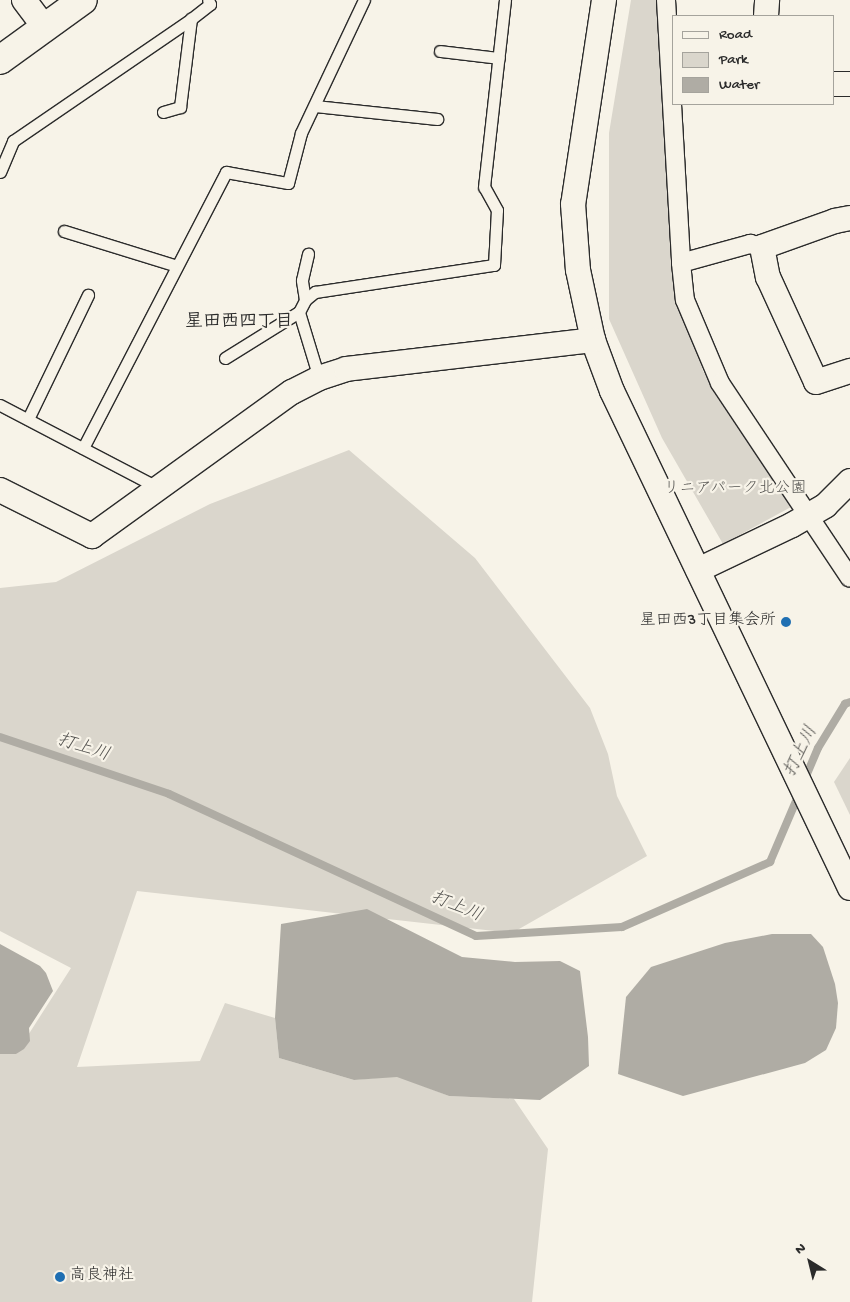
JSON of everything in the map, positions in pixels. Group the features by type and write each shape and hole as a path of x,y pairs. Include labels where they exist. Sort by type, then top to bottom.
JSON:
{"street":[{"path":"24,0 45,28"},
{"path":"0,60 83,0"},
{"path":"604,0 573,204 578,270 592,340 612,391 850,888"},
{"path":"666,0 681,264 685,300 720,383 850,578"},
{"path":"766,15 767,0"},
{"path":"835,84 850,84"},
{"path":"681,264 750,244 762,247 835,220 850,218"},
{"path":"762,247 768,278 816,382 850,370"},
{"path":"0,490 92,536 292,392 320,378 346,369 592,340"},
{"path":"698,570 807,516 826,505 850,482"}],"lane":[{"path":"0,172 13,142 191,19 210,4 208,0"},
{"path":"83,448 226,172 288,183 301,134 364,0"},
{"path":"225,358 299,312 305,300 315,292 494,265 497,210 484,187 505,0"},
{"path":"163,112 180,107 191,19"},
{"path":"440,51 499,58"},
{"path":"315,106 438,119"},
{"path":"64,232 177,266"},
{"path":"305,300 302,280 308,254"},
{"path":"28,419 88,295"},
{"path":"299,312 320,378"},
{"path":"0,405 159,488"}],"green space":[{"name":"リニアパーク北公園","path":"631,0 661,0 671,262 703,371 791,507 723,544 662,438 609,319 609,133"},
{"path":"349,450 475,558 590,708 608,754 617,796 647,856 512,933 137,891 77,1067 200,1061 225,1003 275,1018 279,1058 354,1080 397,1076 449,1096 514,1099 548,1149 532,1302 0,1302 0,1050 16,1054 71,968 0,931 0,588 56,582 210,504"},
{"path":"850,758 850,815 834,782"}],"water":[{"path":"367,909 462,957 515,962 560,961 580,971 588,1037 589,1066 540,1100 449,1096 397,1077 354,1080 279,1058 275,1018 281,924"},
{"path":"772,934 811,934 823,947 835,984 838,1003 836,1028 826,1050 805,1063 683,1096 618,1074 626,997 651,967 725,943"},
{"path":"0,944 40,966 46,973 53,991 29,1028 30,1041 24,1049 16,1054 0,1054"}],"waterway":[{"name":"打上川","path":"804,781 818,748 845,704 850,702"},
{"name":"打上川","path":"0,737 169,794 476,936 622,927 770,862 799,794"}],"place":[{"name":"星田西3丁目集会所","path":"786,622"},
{"name":"高良神社","path":"60,1277"}],"district":[{"name":"星田西四丁目","path":"239,323"}]}
